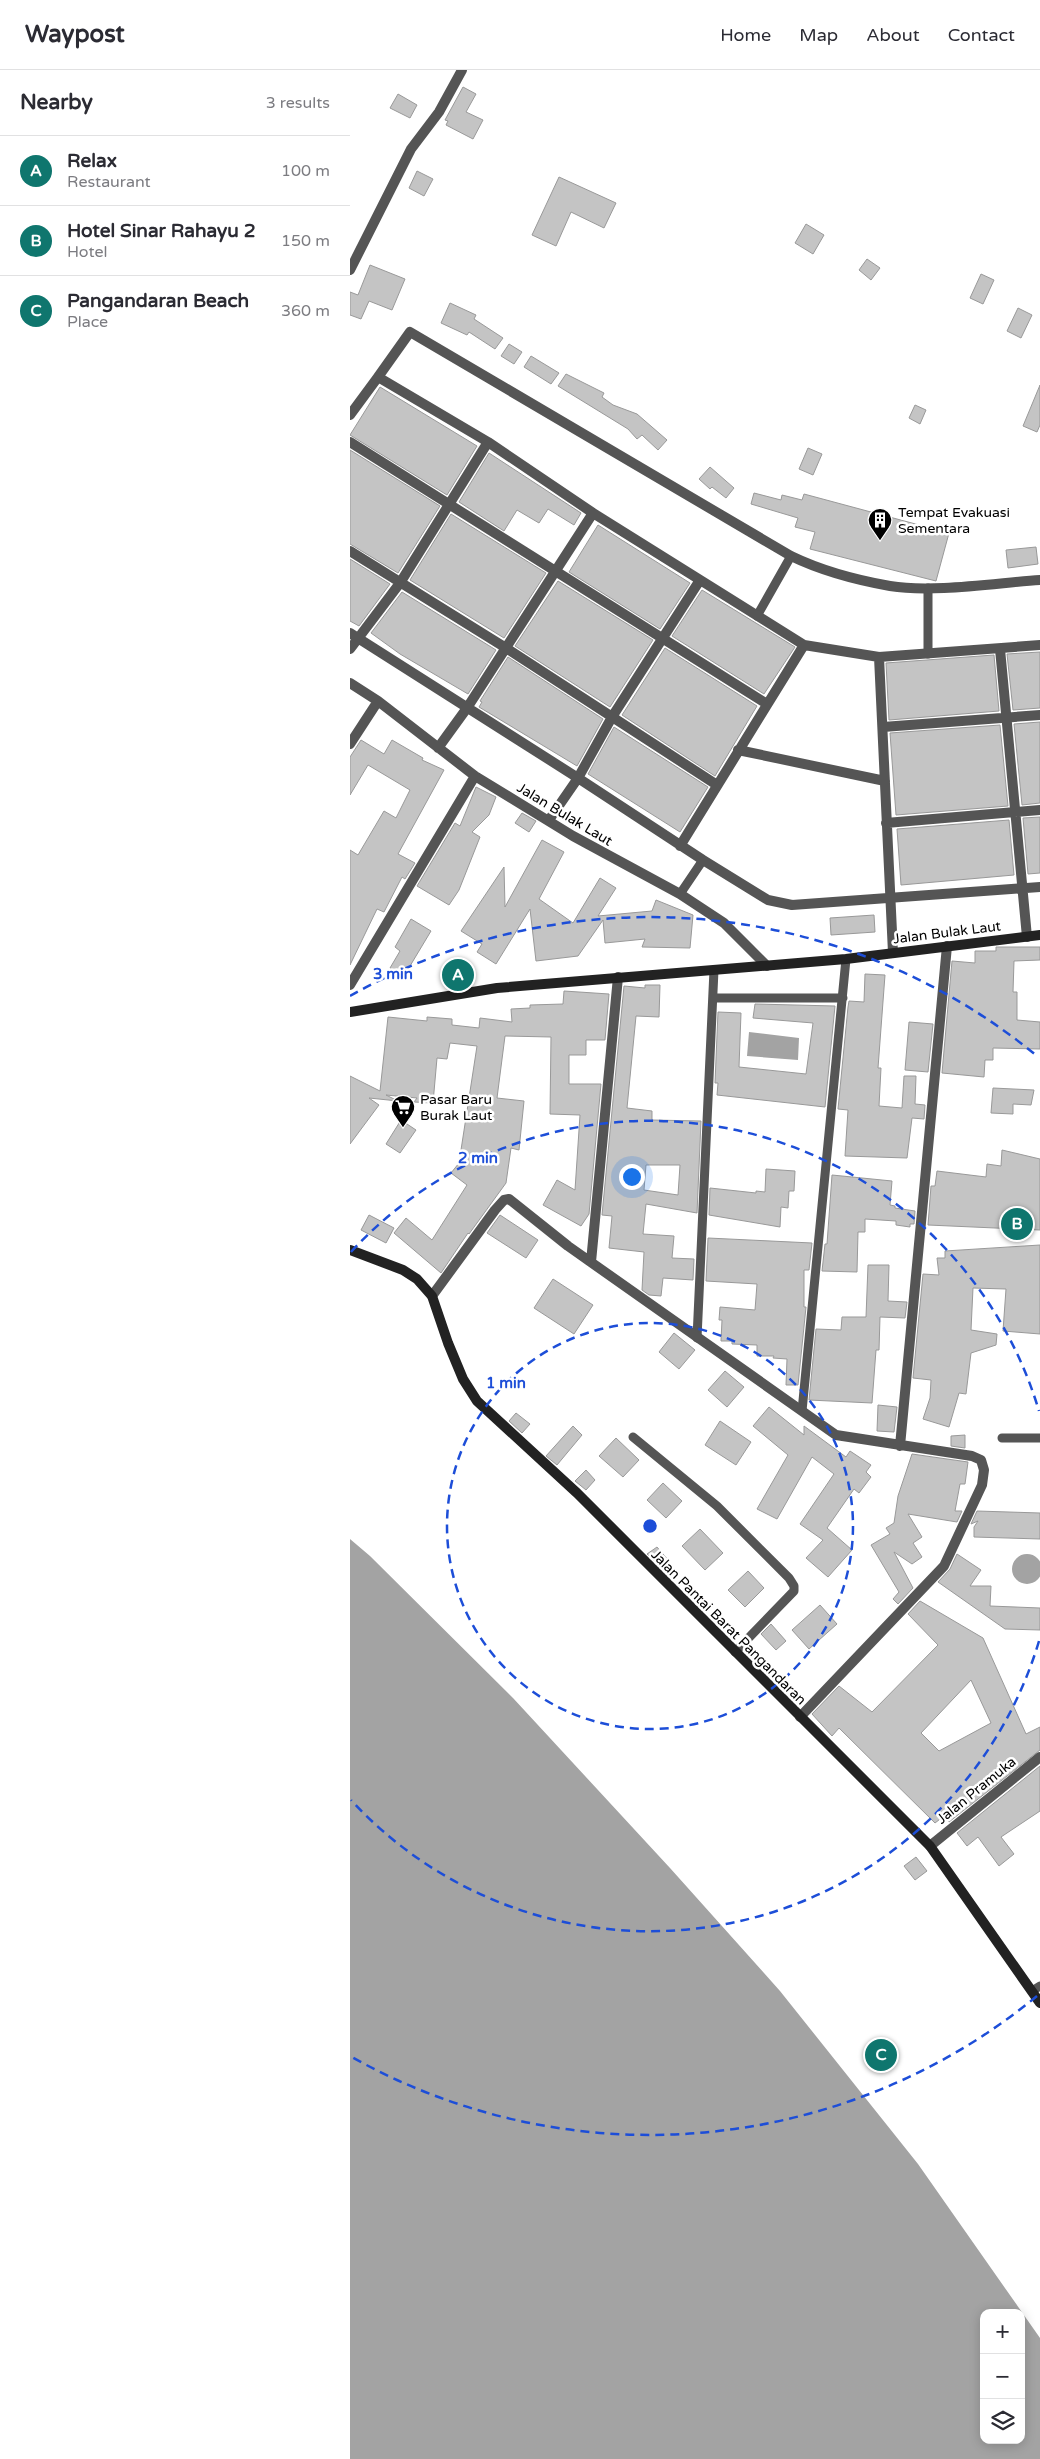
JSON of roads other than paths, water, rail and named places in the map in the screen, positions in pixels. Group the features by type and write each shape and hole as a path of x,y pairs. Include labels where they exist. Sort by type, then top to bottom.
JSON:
{"street":[{"path":"350,270 411,150 442,108 462,70"},
{"path":"350,415 410,332 791,556 818,569 891,586 928,588 1040,580"},
{"path":"378,377 488,442 593,513 804,645 879,657 1040,645"},
{"path":"350,442 447,505 556,570 767,704"},
{"path":"350,650 354,636 400,583 488,442"},
{"path":"438,748 467,708 593,513"},
{"path":"350,551 506,648 717,785"},
{"path":"549,820 578,778 612,717 700,580"},
{"path":"354,636 578,778 680,846 768,900 792,905 889,900 1040,887"},
{"path":"680,846 804,645"},
{"path":"1000,649 1027,937"},
{"path":"879,657 892,953"},
{"name":"Jalan Bulak Laut","path":"350,683 378,701 475,776 573,836 680,894 724,923 767,966"},
{"path":"350,744 378,701"},
{"path":"883,727 1040,715"},
{"path":"738,750 885,781"},
{"path":"350,985 475,776"},
{"path":"886,823 1040,810"},
{"name":"Jalan Bulak Laut","path":"350,1012 497,988 846,959 1040,936"},
{"path":"900,1446 947,946"},
{"path":"591,1262 618,977"},
{"path":"432,1296 495,1210 506,1199 509,1199 591,1262 836,1435 972,1456 980,1460 984,1470 982,1485 944,1566 800,1717"},
{"name":"Jalan Pantai Barat Pangandaran","path":"350,1250 403,1270 418,1280 432,1296 456,1361 476,1401 576,1493 800,1717 835,1749 930,1846 1036,1988 1040,2002"},
{"name":"Jalan Pramuka","path":"930,1846 1040,1756"}],"lane":[{"path":"757,616 791,556"},
{"path":"928,588 928,654"},
{"path":"680,894 703,860"},
{"path":"802,1411 846,959"},
{"path":"697,1338 714,970"},
{"path":"713,998 843,998"},
{"path":"633,1437 717,1506 789,1578 794,1586 794,1592 780,1608 735,1652"},
{"path":"1002,1438 1040,1438"}],"place":[{"name":"Tempat Evakuasi Sementara","path":"880,541"},
{"name":"Relax","path":"458,975"},
{"name":"Pasar Baru Burak Laut","path":"403,1128"},
{"name":"Hotel Sinar Rahayu 2","path":"1017,1224"},
{"name":"Pangandaran Beach","path":"881,2055"}]}
